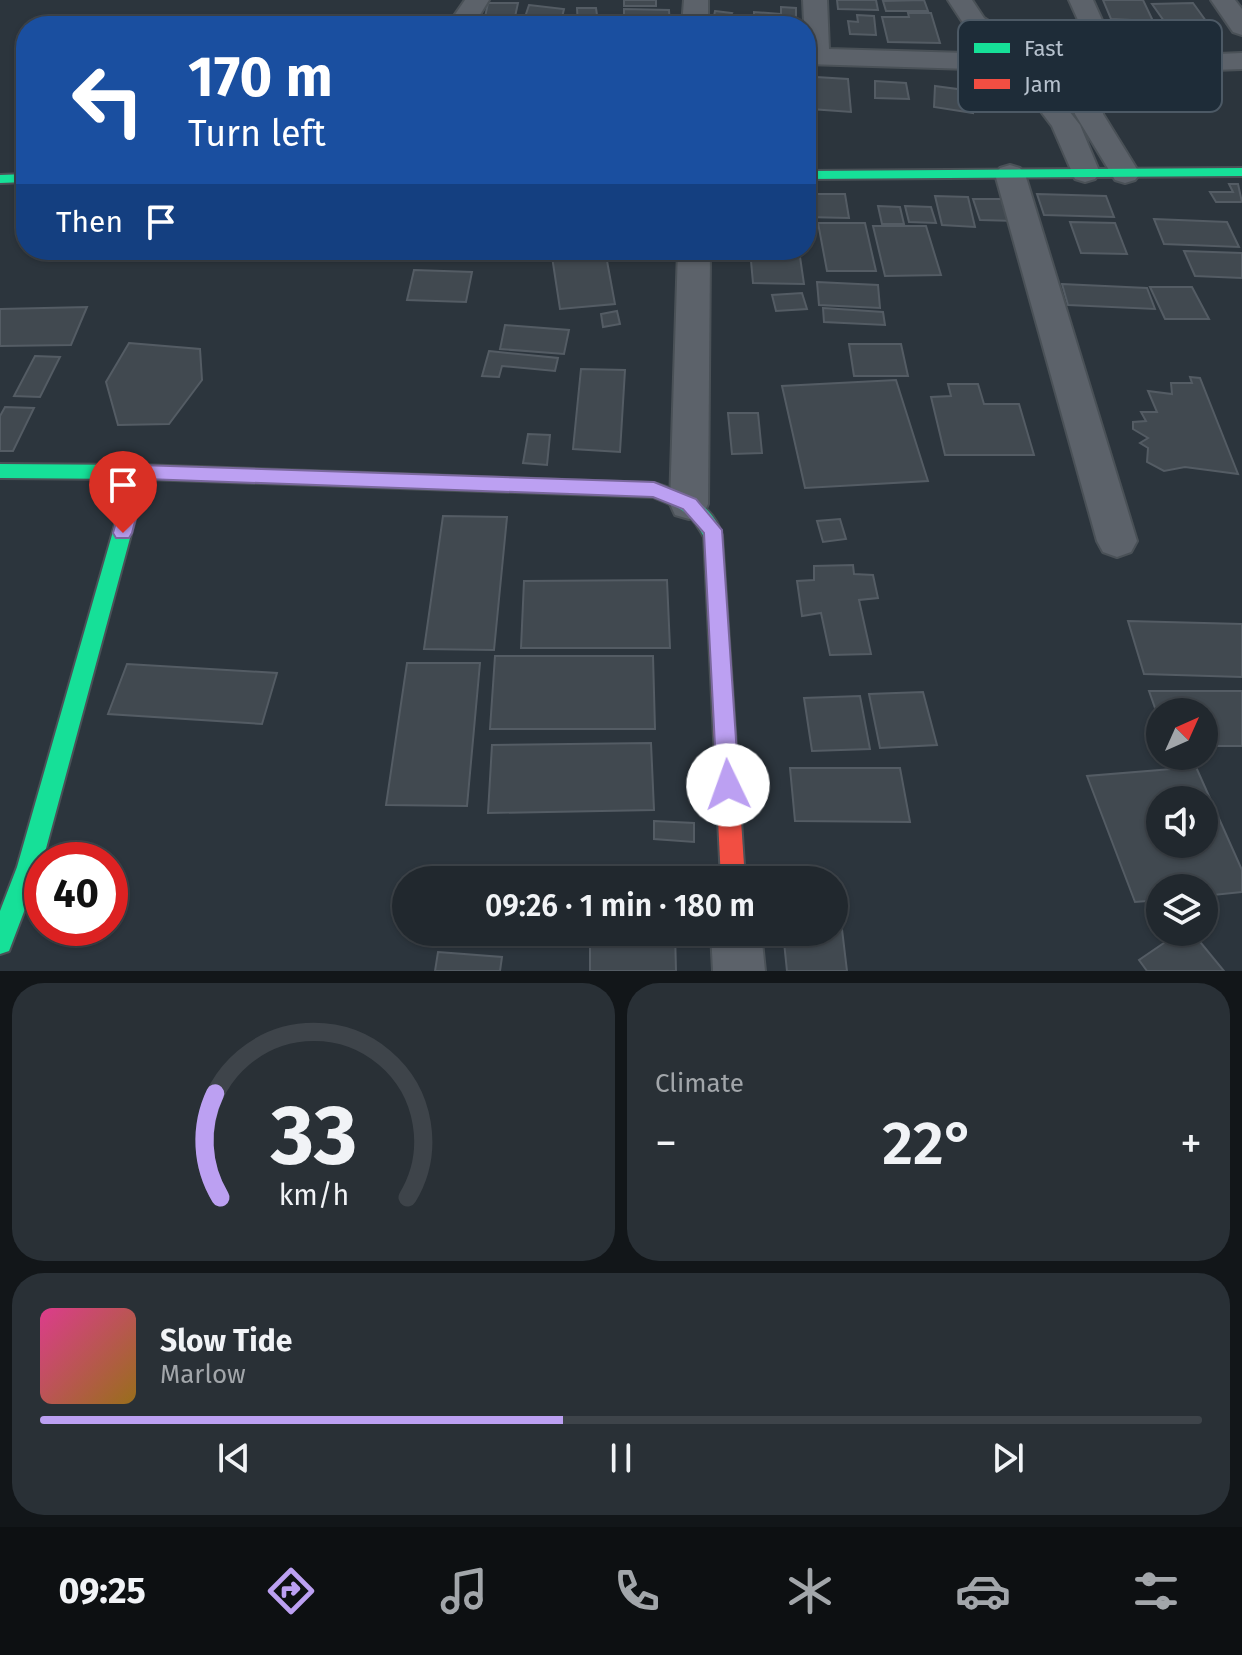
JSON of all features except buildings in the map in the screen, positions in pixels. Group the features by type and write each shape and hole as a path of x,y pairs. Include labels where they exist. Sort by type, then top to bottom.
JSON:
{"street":[{"path":"960,0 973,20"},
{"path":"1081,0 1090,20"},
{"path":"1223,0 1242,27"},
{"path":"816,56 958,62"},
{"path":"1222,62 1242,61"},
{"path":"1056,112 1066,125 1085,173"},
{"path":"1089,112 1125,174"},
{"path":"816,175 1242,172"},
{"path":"1010,174 1117,541"},
{"path":"689,504 694,260"},
{"path":"0,471 139,472 654,490 689,504 713,530 732,866"},
{"path":"0,942 29,867 139,472"},
{"path":"737,946 739,971"}],"traffic: fast":[{"path":"816,175 1242,172"},
{"path":"0,179 16,178"},
{"path":"0,471 139,472 654,490 699,512 711,527 713,536"},
{"path":"0,942 29,867 139,472"}],"traffic: jam":[{"path":"713,536 732,866"}],"route":[{"path":"123,533 139,472 654,490 689,504 713,530 728,785"}]}
